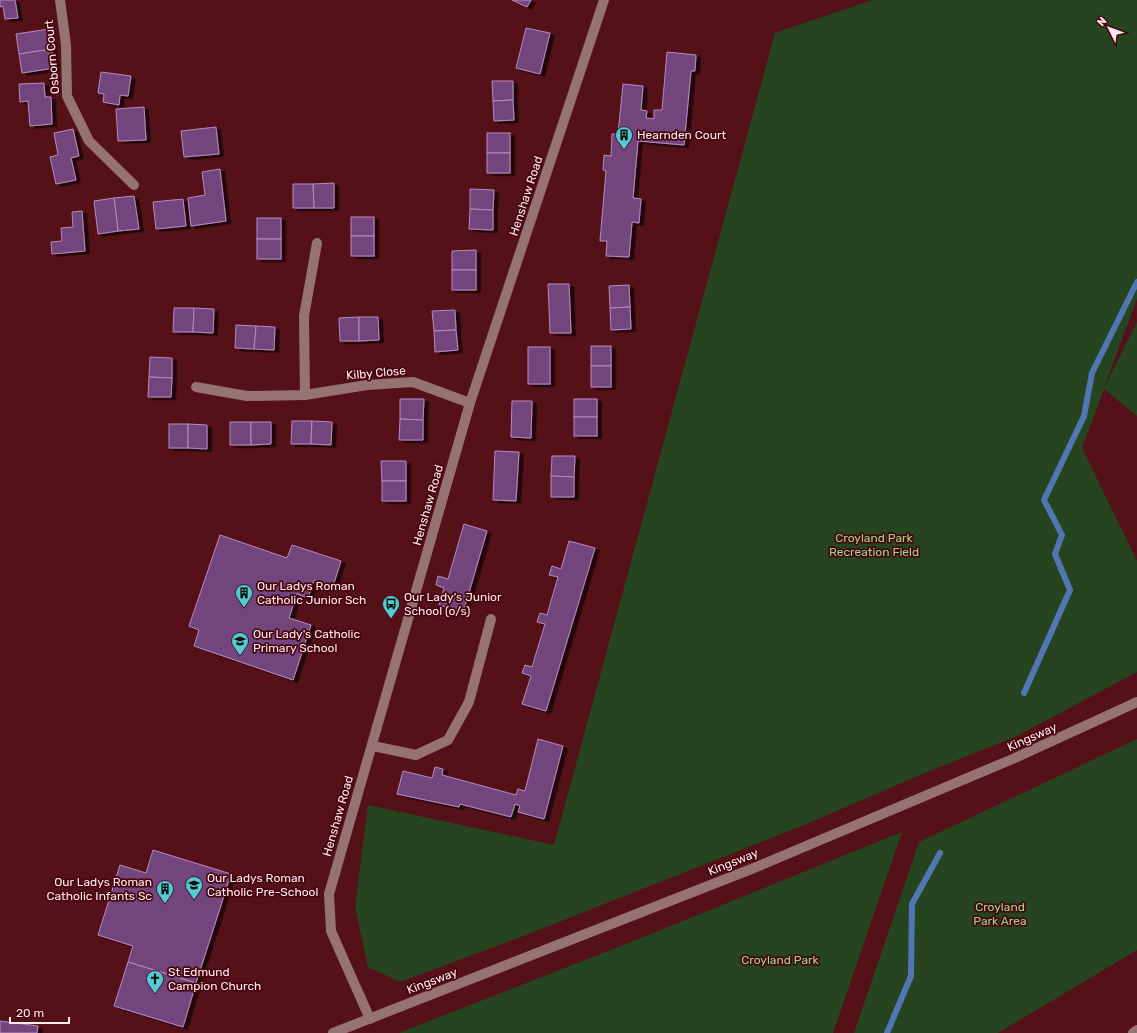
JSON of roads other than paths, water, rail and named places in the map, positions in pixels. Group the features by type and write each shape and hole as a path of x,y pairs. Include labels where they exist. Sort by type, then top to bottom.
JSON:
{"street":[{"name":"Osborn Court","path":"60,0 66,45 67,96 89,141 134,185"},
{"name":"Henshaw Road","path":"370,1019 330,931 329,894 373,746 470,403 604,0"},
{"path":"305,395 304,316 317,243"},
{"name":"Kilby Close","path":"196,387 247,396 305,395 367,385 413,382 470,403"},
{"path":"373,746 416,754 448,740 469,702 491,619"},
{"name":"Kingsway","path":"334,1033 754,868 1015,758 1137,702"},
{"path":"1133,1033 1137,1030"}],"waterway":[{"path":"1024,693 1070,590 1055,554 1062,535 1044,500 1084,416 1092,373 1137,282"},
{"path":"887,1033 911,976 912,904 940,853"}],"place":[{"name":"Hearnden Court","path":"624,150"},
{"name":"Our Ladys Roman Catholic Junior Sch","path":"244,608"},
{"name":"Our Lady's Junior School (o/s)","path":"391,619"},
{"name":"Our Lady's Catholic Primary School","path":"240,656"},
{"name":"Our Ladys Roman Catholic Pre-School","path":"194,900"},
{"name":"Our Ladys Roman Catholic Infants Sc","path":"165,904"},
{"name":"St Edmund Campion Church","path":"155,994"}],"park label":[{"name":"Croyland Park Recreation Field","path":"874,545"},
{"name":"Croyland Park Area","path":"1000,914"},
{"name":"Croyland Park","path":"780,960"}]}
